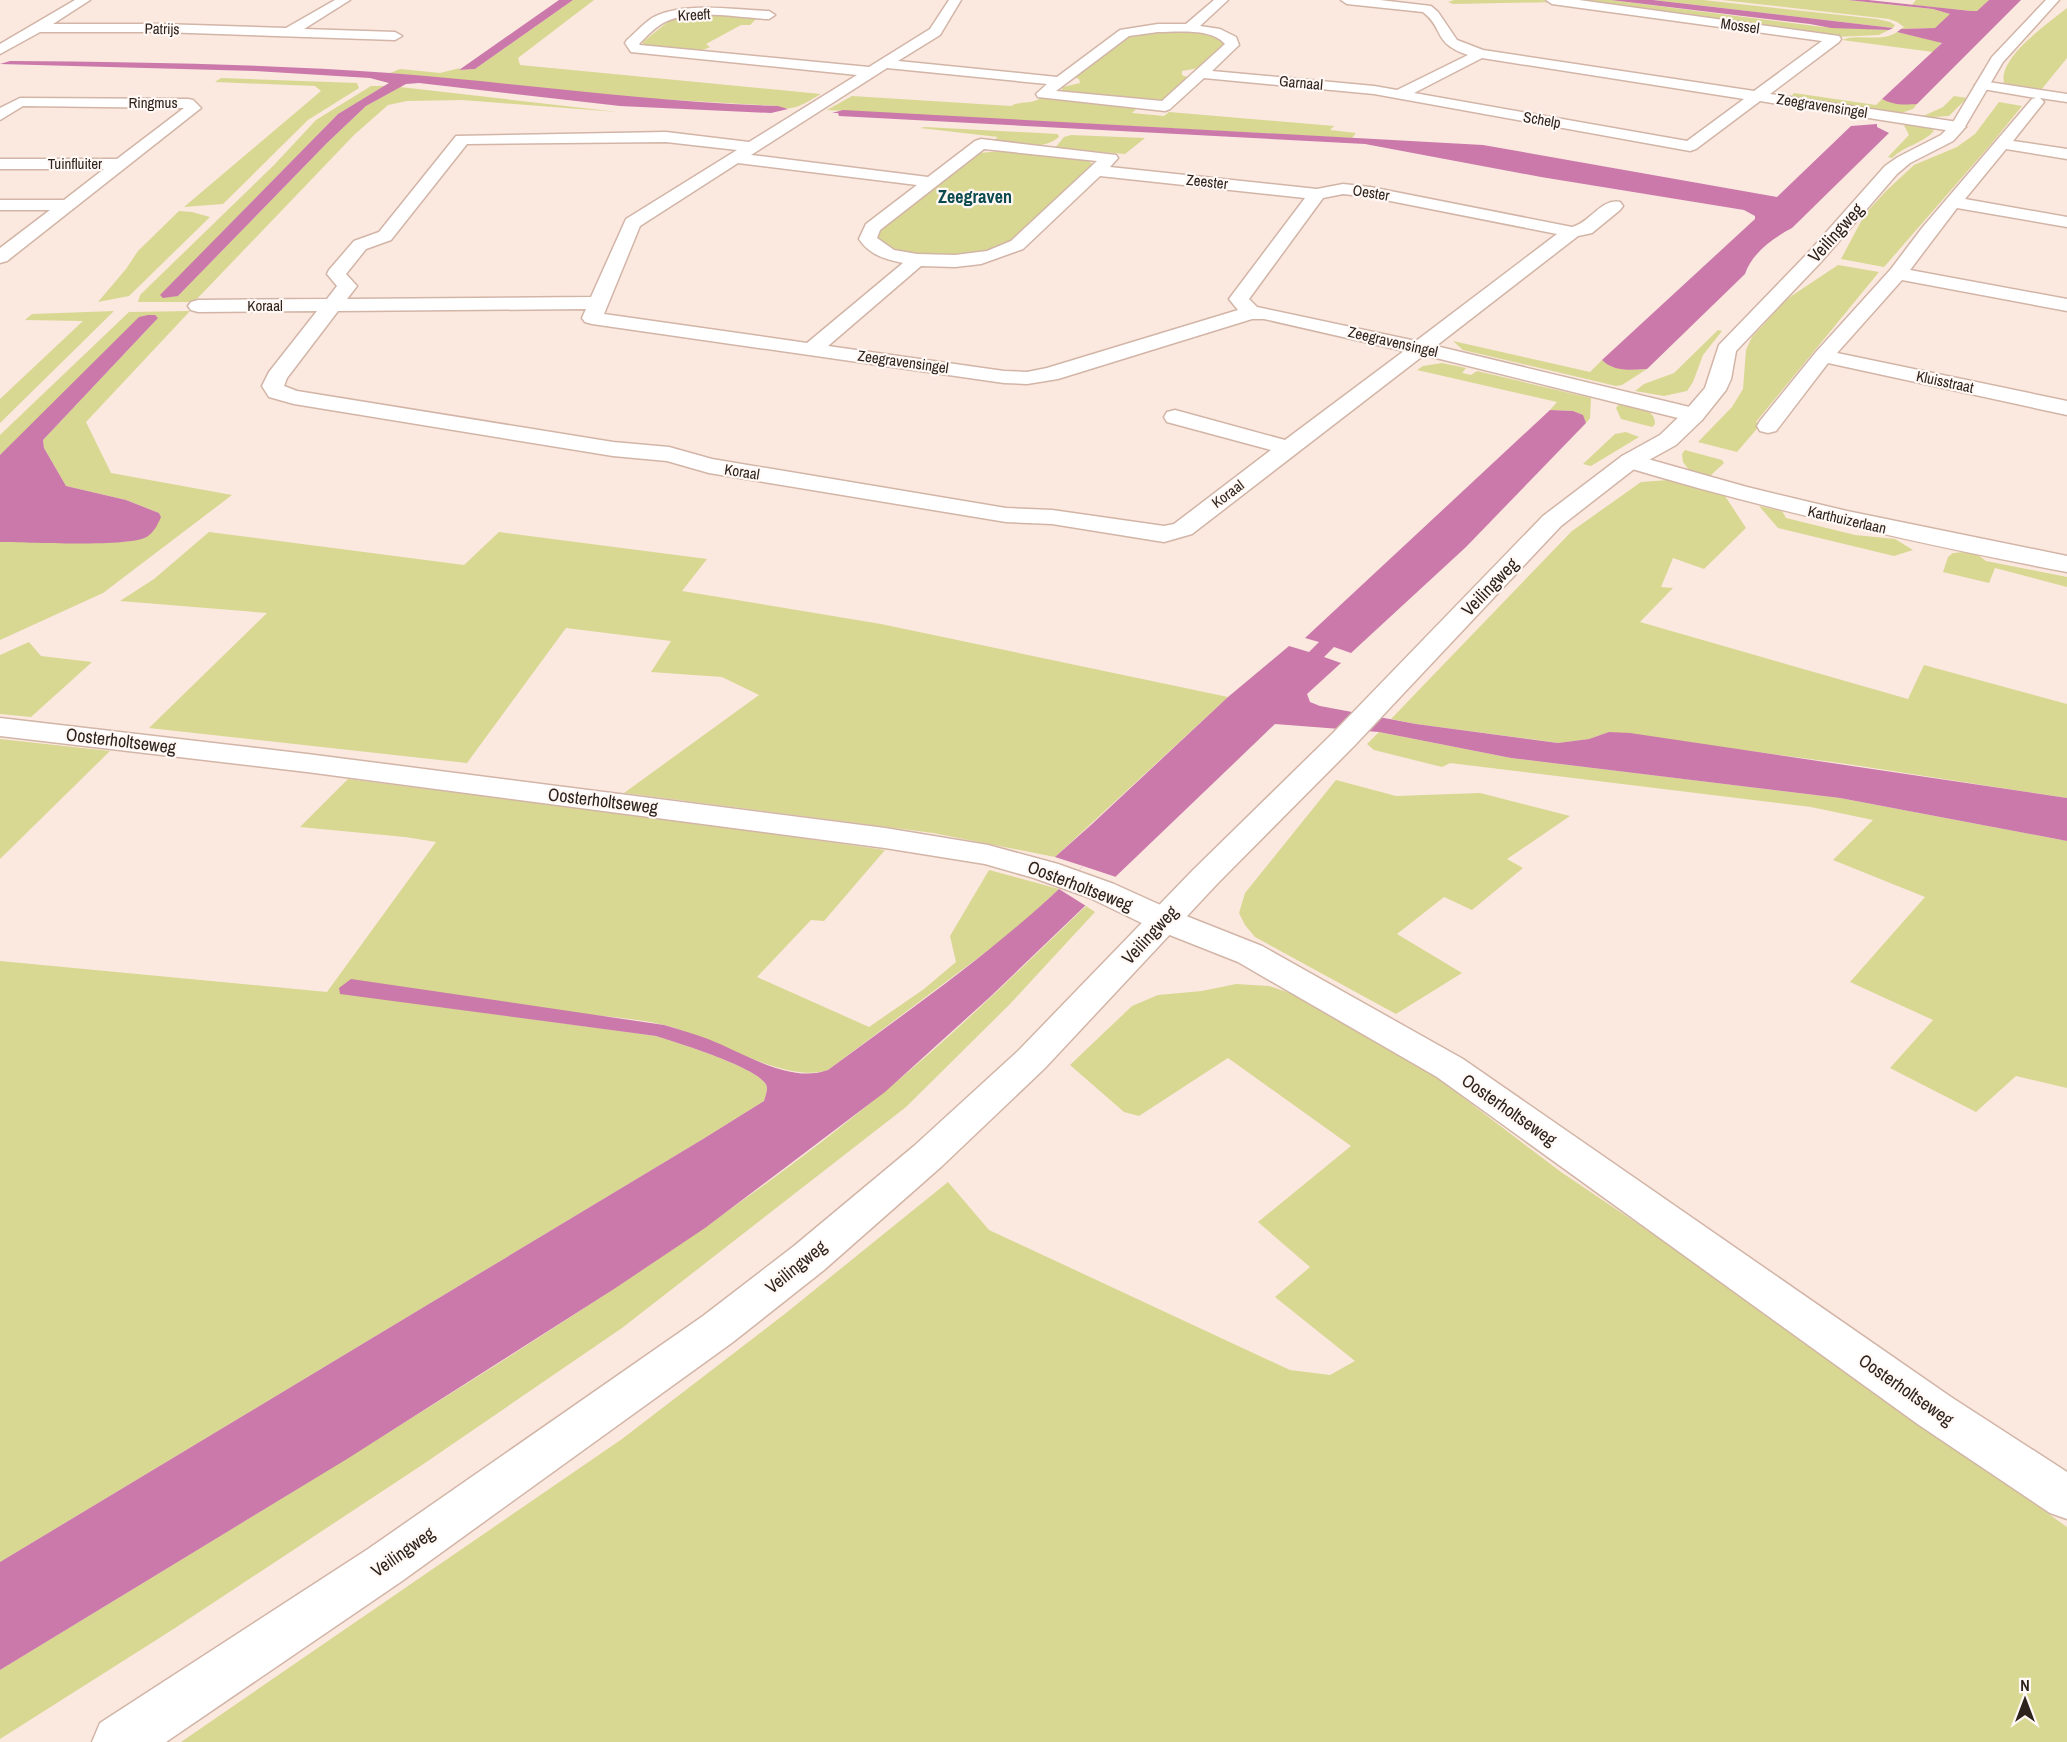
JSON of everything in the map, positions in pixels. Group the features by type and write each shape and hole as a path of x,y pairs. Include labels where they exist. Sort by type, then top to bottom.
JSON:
{"street":[{"path":"0,51 84,0"},
{"path":"287,33 344,0"},
{"path":"597,303 632,223 935,32 955,0"},
{"path":"1189,28 1222,0"},
{"name":"Zeegravensingel","path":"1347,0 1415,7 1433,13 1450,41 1461,48 1480,54 1958,127"},
{"name":"Mossel","path":"1552,0 1834,39 1758,96"},
{"name":"Veilingweg","path":"119,1742 385,1565 718,1329 809,1258 928,1156 1032,1059 1164,920 1374,708 1552,521 1630,461 1668,440 1694,415 1715,390 1720,379 1726,349 1814,258 1891,170 1904,160 1947,138 1958,127 1997,60 2053,0"},
{"path":"1415,7 1436,2"},
{"name":"Kreeft","path":"759,27 773,11 666,17 658,20 632,43 636,49 705,56 879,68"},
{"name":"Patrijs","path":"37,28 161,28 395,36"},
{"path":"1158,28 1189,28 1222,34 1233,42 1202,74 1165,106 1043,94 1125,33 1158,28"},
{"name":"Kreeft","path":"705,56 723,46"},
{"path":"1399,95 1480,54"},
{"path":"879,68 1058,81"},
{"name":"Garnaal","path":"1202,74 1374,90 1399,95"},
{"path":"1982,85 2067,98"},
{"name":"Schelp","path":"1399,95 1690,146 1758,96"},
{"name":"Ringmus","path":"0,99 20,102 188,103 193,108 121,164"},
{"path":"0,115 20,102"},
{"path":"1768,426 1823,356 1898,273 1953,202 2037,102"},
{"name":"Koraal","path":"752,147 666,137 463,131 385,236 360,245 336,274 347,286 273,382 273,386 277,392 294,397 613,449 669,454 710,466 1006,515 1052,517 1164,534 1183,529 1420,348"},
{"path":"981,144 1110,158 1017,245 1008,250 966,260 917,260 878,249 872,244 868,234 872,228 932,182 981,144"},
{"path":"2003,144 2067,154"},
{"path":"734,158 932,182"},
{"name":"Tuinfluiter","path":"0,164 121,164"},
{"name":"Tuinfluiter","path":"0,257 121,164"},
{"name":"Zeester","path":"1097,171 1317,194"},
{"name":"Oester","path":"1317,194 1343,189 1370,192 1572,232"},
{"path":"1251,313 1239,299 1317,194"},
{"path":"1953,202 2067,222"},
{"path":"0,205 69,205"},
{"path":"1420,348 1572,232 1586,229 1614,206"},
{"path":"812,349 917,260"},
{"path":"1898,273 2067,305"},
{"name":"Zeegravensingel","path":"597,303 592,318 1004,377 1027,378 1050,374 1251,313 1279,315 1694,415"},
{"name":"Koraal","path":"198,306 597,303"},
{"name":"Kluisstraat","path":"1823,356 2067,408"},
{"path":"1175,417 1289,448"},
{"name":"Karthuizerlaan","path":"1630,461 1717,488 1786,506 1937,540 2067,564"},
{"name":"Oosterholtseweg","path":"0,727 295,762 885,838 988,855 1070,879 1250,954 1450,1068 1935,1411 2067,1498"}],"green space":[{"path":"573,0 594,0 518,58 520,65 821,94 800,106 783,108 623,97 390,73 400,69 440,73 460,68 459,70 475,69"},
{"path":"1454,0 1559,2 1453,4 1448,2"},
{"path":"1564,0 1611,0 1823,27 1889,30 1879,35 1835,37"},
{"path":"1653,0 1703,0 1877,19 1895,25 1893,28"},
{"path":"1722,0 1848,0 1933,9 1950,14 1950,16 1935,28 1901,29 1904,27 1889,19"},
{"path":"1916,0 1989,0 1977,11 1971,11 1912,5"},
{"path":"2067,8 2067,58 2041,90 2004,83 2004,73 2017,52 2038,31"},
{"path":"701,15 749,16 756,19 750,25 741,25 706,44 710,47 702,50 677,51 643,45 643,42 670,20"},
{"path":"1205,31 1225,41 1224,45 1199,68 1182,71 1182,75 1189,78 1163,100 1061,92 1063,87 1080,83 1079,79 1074,77 1126,36 1135,33"},
{"path":"1897,32 1942,42 1933,52 1842,40 1856,37 1884,37"},
{"path":"221,78 357,83 359,88 308,120 223,204 184,207 321,91 315,86 215,82"},
{"path":"371,86 385,86 338,114 161,295 178,296 366,106 400,87 618,112 462,100 407,101 388,105 354,135 194,302 138,302 140,295 274,165 316,120"},
{"path":"1794,93 1876,105 1882,99 1900,104 1917,104 1913,109 1901,113 1791,97"},
{"path":"852,96 1011,106 1041,98 1137,108 1132,113 1164,116 1169,112 1334,126 1330,130 1356,133 1352,138 827,110"},
{"path":"1954,96 1967,98 1949,116 1919,118 1943,107"},
{"path":"1999,102 2022,106 1884,267 1841,259 1865,214 1886,191 1914,165 1957,147 1975,134"},
{"path":"1907,122 1927,126 1934,131 1892,158 1888,157 1909,135 1904,125"},
{"path":"920,128 1058,134 1059,137 1052,142 1028,146 993,141 998,137"},
{"path":"1071,135 1145,138 1125,154 1055,148 1064,137"},
{"path":"1016,150 1083,157 1094,165 1010,242 990,252 948,258 895,252 877,239 881,228 978,153"},
{"path":"179,211 210,217 129,296 98,302 138,251"},
{"path":"1838,265 1879,272 1756,422 1761,424 1737,452 1698,442 1732,407 1743,389 1746,350 1752,337 1787,299"},
{"path":"114,311 0,423 0,399 83,321 25,320 32,314"},
{"path":"190,311 86,422 111,473 232,495 103,593 0,640 0,542 124,542 161,517 159,513 126,500 66,486 44,448 43,440 158,318 0,455 0,435 129,312"},
{"path":"1718,330 1722,331 1703,355 1693,382 1687,391 1664,396 1635,391 1644,384 1674,373"},
{"path":"1453,341 1590,372 1602,360 1617,368 1647,369 1622,385 1616,386 1463,350"},
{"path":"1442,363 1466,368 1462,373 1471,375 1477,371 1591,398 1590,418 1586,423 1582,415 1573,411 1550,410 1557,402 1417,370 1423,366"},
{"path":"1621,402 1648,411 1652,414 1655,424 1652,427 1621,419 1616,408"},
{"path":"1626,432 1639,437 1591,466 1583,464 1615,434"},
{"path":"1685,450 1722,460 1724,463 1710,476 1689,470 1683,462 1682,454"},
{"path":"1668,480 1725,496 1746,528 1704,569 1673,558 1661,587 1673,588 1640,622 1908,699 1924,665 2067,704 2067,798 1847,764 1609,732 1589,739 1559,743 1391,719 1572,531 1641,482"},
{"path":"1759,506 1782,511 1786,518 1855,535 1895,539 1913,550 1894,556 1778,528"},
{"path":"209,532 464,565 499,532 707,559 682,591 881,624 1228,697 1055,857 933,833 624,793 759,695 722,677 651,672 671,641 566,628 467,763 149,728 267,613 120,601 154,579"},
{"path":"1964,552 1978,555 1986,561 2067,577 2067,587 1995,568 1989,583 1943,572 1948,557 1953,553"},
{"path":"29,642 41,656 92,662 31,717 0,714 0,655"},
{"path":"1379,732 1511,758 1840,798 2067,841 2067,1088 2016,1076 1976,1112 1890,1068 1933,1020 1850,982 1925,897 1833,860 1873,820 1811,807 1450,763 1442,767 1374,750 1367,744"},
{"path":"0,739 110,751 0,859"},
{"path":"348,779 703,824 885,850 824,921 811,920 757,977 869,1027 924,989 956,962 950,936 989,870 1059,889 1010,934 828,1070 811,1073 791,1071 770,1065 682,1030 650,1022 340,993 656,1036 746,1069 765,1083 766,1094 764,1101 703,1139 0,1562 0,961 327,992 436,842 300,827"},
{"path":"1336,780 1396,796 1480,793 1570,816 1507,859 1523,868 1472,910 1444,897 1397,934 1462,973 1396,1014 1255,937 1239,913 1245,893"},
{"path":"1086,906 1095,912 1010,1004 906,1107 622,1328 422,1465 172,1630 0,1739 0,1670 311,1481 496,1365 596,1301 743,1200 838,1129 910,1070 987,1001"},
{"path":"1236,984 1269,986 1293,994 1436,1077 1561,1172 1715,1276 2067,1527 2067,1742 181,1742 622,1439 786,1313 948,1182 989,1230 1290,1370 1330,1375 1355,1361 1275,1297 1310,1267 1258,1222 1351,1146 1228,1058 1139,1116 1124,1112 1070,1065 1132,1006 1158,995 1202,991"}],"shaded area":[{"path":"559,0 573,0 475,69 459,70"},
{"path":"1611,0 1653,0 1893,28 1889,30 1831,28"},
{"path":"1848,0 1977,11 1989,0 2021,0 1917,104 1907,104 1882,99 1942,43 1897,32 1901,29 1935,28 1950,14 1933,9"},
{"path":"10,61 295,67 439,77 681,101 778,106 788,109 771,113 620,106 419,83 406,84 366,106 178,296 163,298 160,295 338,114 389,83 370,78 255,71 0,64"},
{"path":"843,110 1483,145 1777,197 1851,126 1877,124 1877,127 1889,133 1792,228 1764,247 1748,266 1745,274 1647,369 1629,370 1612,367 1602,360 1755,219 1755,216 1744,210 1541,177 1365,144 839,116 838,113 832,113"},
{"path":"155,315 158,318 43,440 44,448 66,486 126,500 159,513 161,517 156,528 148,536 139,540 122,542 78,544 0,542 0,455 139,317"},
{"path":"1550,410 1573,411 1583,415 1586,423 1466,547 1351,653 1334,647 1324,657 1341,663 1307,694 1310,702 1320,706 1416,724 1558,743 1589,739 1609,732 1630,733 2067,798 2067,841 1840,798 1511,758 1379,732 1275,724 990,997 885,1092 705,1228 614,1289 347,1459 0,1670 0,1562 703,1139 764,1101 766,1094 765,1083 746,1069 656,1036 340,994 339,988 351,979 664,1025 708,1039 783,1070 813,1073 828,1070 960,972 1054,894 1083,866 1055,857 1228,697 1289,646 1309,652 1319,642 1305,638"}],"pier":[{"path":"1083,866 1116,877 1086,906 1059,889"}],"district":[{"name":"Zeegraven","path":"975,197"}]}
